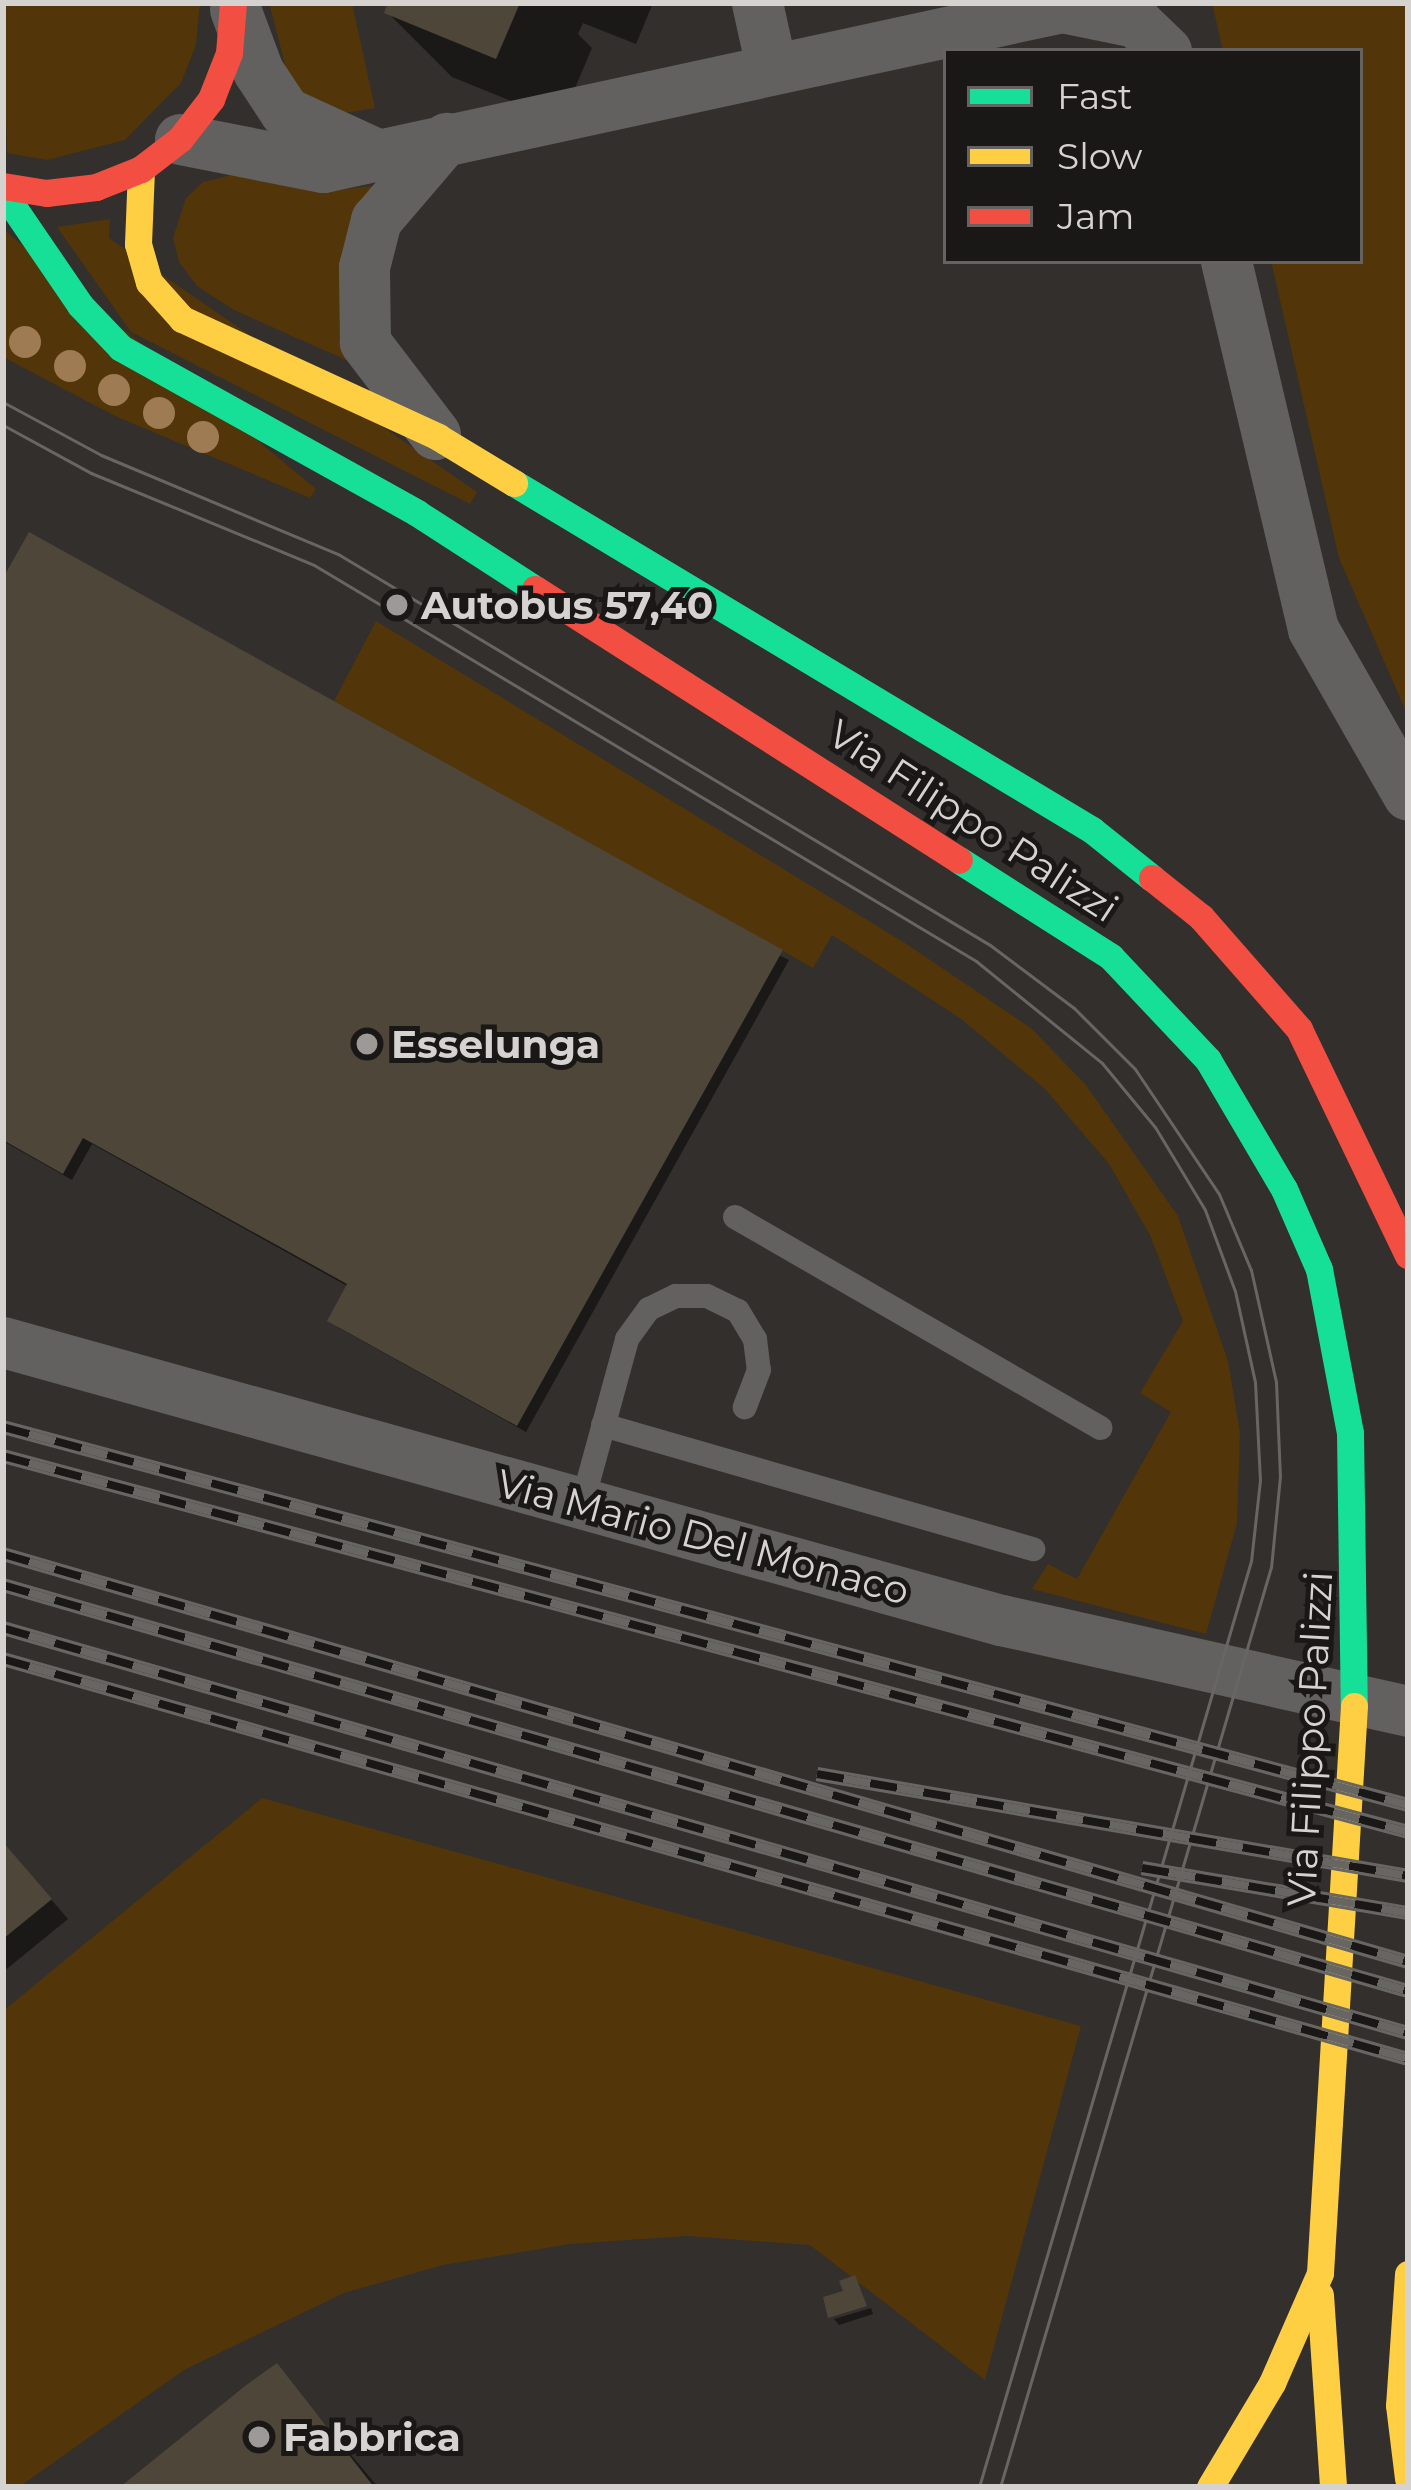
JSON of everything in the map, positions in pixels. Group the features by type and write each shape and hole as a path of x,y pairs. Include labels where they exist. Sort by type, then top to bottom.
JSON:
{"main road":[{"path":"161,154 211,99 229,52 233,3"},
{"name":"Via Filippo Palizzi","path":"3,189 79,189 161,154"},
{"name":"Via Filippo Palizzi","path":"161,154 139,244 164,303 182,319 438,436 1092,830 1175,894 1299,1030 1383,1186 1408,1255"},
{"name":"Via Filippo Palizzi","path":"3,189 80,305 121,348 417,513 1031,900 1111,957 1160,1007 1245,1118 1319,1269 1350,1433 1358,1632 1320,2273 1272,2383 1210,2487"},
{"path":"1320,2273 1333,2487"},
{"path":"1408,2274 1399,2405 1408,2478"},
{"path":"1346,2487 1399,2405"}],"street":[{"path":"233,3 258,71 285,112 370,151"},
{"path":"757,3 771,66"},
{"path":"161,154 323,166 370,151 1062,7 1136,22 1163,48"},
{"path":"438,436 365,341 364,267 376,220 446,138"},
{"path":"1227,264 1313,629 1408,795"},
{"name":"Via Mario Del Monaco","path":"3,1342 1001,1620 1408,1711"}],"lane":[{"path":"735,1216 1100,1428"},
{"path":"582,1504 628,1340 649,1309 676,1296 707,1297 738,1311 759,1370 745,1407"},
{"path":"603,1426 1033,1549"}],"shaded area":[{"path":"3,3 200,3 196,45 181,83 125,140 47,160 7,153"},
{"path":"269,3 352,3 375,108 333,115 316,108 289,80"},
{"path":"1212,3 1408,3 1408,716 1339,558 1272,264 1363,264 1363,48 1222,48"},
{"path":"239,173 324,192 378,185 362,367 234,310 197,286 179,262 173,238 186,198 203,182"},
{"path":"110,219 109,238 477,492 470,504 131,332 57,227"},
{"path":"3,229 316,489 310,498 115,416 3,357"},
{"path":"376,621 905,943 1031,1028 1086,1085 1178,1216 1228,1361 1240,1433 1237,1523 1206,1634 1032,1589 1048,1564 1077,1579 1171,1412 1140,1393 1183,1321 1150,1235 1109,1164 1045,1089 960,1018 832,935 813,968 334,701"},
{"path":"262,1798 1081,2026 985,2380 810,2245 687,2236 570,2244 443,2265 344,2293 184,2370 19,2487 3,2487 3,2011"}],"building":[{"path":"388,3 520,3 496,59 384,13"},
{"name":"Esselunga","path":"29,532 783,950 517,1426 327,1321 347,1284 83,1138 63,1174 3,1140 3,578"},
{"path":"3,1842 52,1899 3,1939"},
{"path":"855,2275 867,2306 828,2318 823,2297 843,2291 839,2281"},
{"name":"Fabbrica","path":"277,2363 374,2487 120,2487 245,2386"}],"tram line":[{"path":"3,402 101,455 338,554 990,945 1074,1008 1135,1069 1219,1194 1251,1270 1276,1382 1280,1476 1271,1567 1000,2487"},
{"path":"3,425 91,473 314,565 976,961 1102,1063 1155,1127 1205,1210 1235,1291 1255,1382 1260,1480 1251,1561 979,2487"}],"railway":[{"path":"3,1427 1408,1805"},
{"path":"3,1456 1408,1832"},
{"path":"3,1554 1408,1962"},
{"path":"3,1585 1408,1991"},
{"path":"3,1628 1408,2033"},
{"path":"3,1659 1408,2059"},
{"path":"817,1774 1408,1876"},
{"path":"1142,1868 1408,1913"}],"traffic: fast":[{"path":"3,192 80,305 121,348 417,513 535,589"},
{"path":"514,483 1092,830 1152,878"},
{"path":"959,860 1111,957 1208,1060 1284,1189 1319,1269 1350,1433 1354,1706"}],"traffic: slow":[{"path":"141,169 138,244 149,282 182,319 438,437 514,483"},
{"path":"1210,2487 1272,2383 1320,2273 1354,1706"},
{"path":"1408,2274 1399,2405 1408,2478"},
{"path":"1320,2295 1333,2487"}],"traffic: jam":[{"path":"3,186 46,193 96,187 141,169 180,139 211,99 229,53 233,3"},
{"path":"535,589 959,860"},
{"path":"1152,878 1201,917 1299,1029 1408,1255"}],"place":[{"name":"Autobus 57,40","path":"397,605"},
{"name":"Esselunga","path":"367,1044"},
{"name":"Fabbrica","path":"259,2437"}]}
